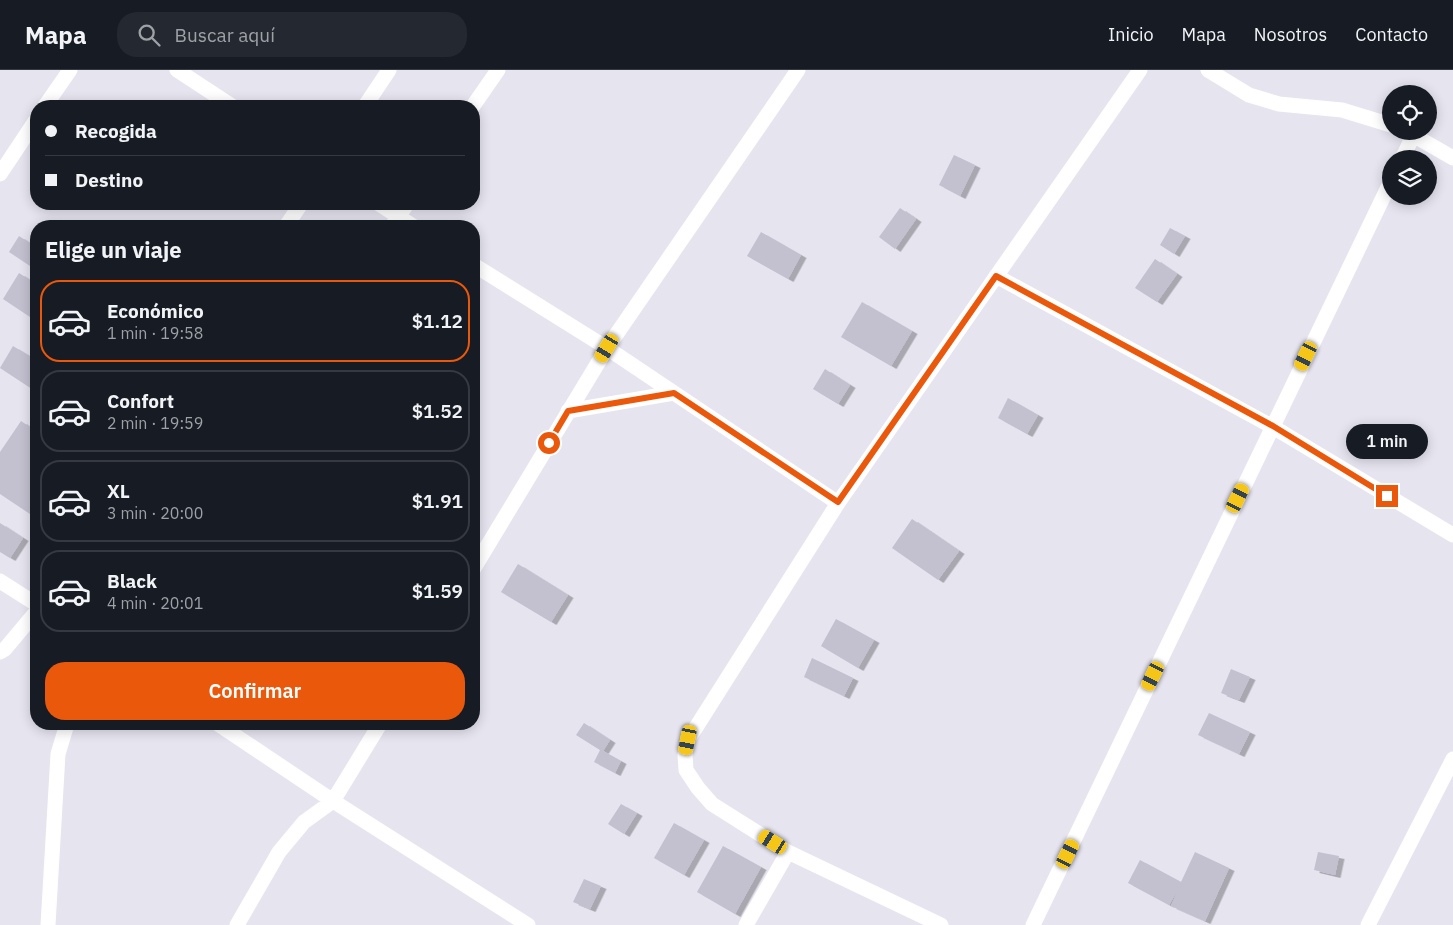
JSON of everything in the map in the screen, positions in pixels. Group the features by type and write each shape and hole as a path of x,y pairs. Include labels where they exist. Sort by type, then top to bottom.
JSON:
{"street":[{"path":"49,100 70,70"},
{"path":"177,70 223,100"},
{"path":"369,100 389,70"},
{"path":"477,100 498,70"},
{"path":"480,558 607,348 798,70"},
{"path":"941,925 788,852 712,804 686,770 685,755 688,740 838,502 1140,70"},
{"path":"1208,70 1249,94 1278,104 1342,110 1382,122"},
{"path":"0,174 30,129"},
{"path":"1420,140 1453,158"},
{"path":"1033,925 1382,200"},
{"path":"384,210 393,220"},
{"path":"480,269 607,348 838,502"},
{"path":"996,276 1273,426 1453,535"},
{"path":"568,411 674,393"},
{"path":"0,581 30,600"},
{"path":"0,652 5,649 30,619"},
{"path":"48,925 58,754 65,730"},
{"path":"227,730 333,801 528,925"},
{"path":"237,925 279,852 304,822 333,801 376,730"},
{"path":"1368,925 1453,759"},
{"path":"746,925 788,852"}],"building":[{"path":"954,155 975,165 960,196 939,185"},
{"path":"900,208 916,219 895,249 879,237"},
{"path":"1170,228 1185,236 1174,254 1160,245"},
{"path":"761,232 801,255 788,279 747,256"},
{"path":"19,236 30,243 30,266 9,252"},
{"path":"1155,259 1177,274 1157,302 1135,288"},
{"path":"19,273 30,280 30,317 3,299"},
{"path":"862,302 912,331 891,366 841,337"},
{"path":"13,346 30,356 30,388 0,368"},
{"path":"825,369 850,385 838,404 813,389"},
{"path":"1008,398 1038,415 1027,434 998,418"},
{"path":"21,421 30,427 30,514 0,494 0,452"},
{"path":"912,519 959,551 938,580 892,548"},
{"path":"0,523 23,538 10,558 0,552"},
{"path":"518,564 568,595 551,622 501,592"},
{"path":"836,619 874,640 858,668 821,646"},
{"path":"812,658 853,678 844,696 804,677"},
{"path":"1231,669 1250,677 1239,700 1221,693"},
{"path":"1209,713 1250,732 1239,754 1198,735"},
{"path":"584,723 610,740 603,751 621,761 615,773 594,762 600,750 576,735"},
{"path":"621,804 637,813 624,834 608,824"},
{"path":"674,823 704,840 684,875 654,858"},
{"path":"723,846 761,867 735,914 697,892"},
{"path":"1195,852 1229,868 1205,921 1171,906 1180,886 1169,905 1128,883 1140,860 1181,882"},
{"path":"1318,852 1339,856 1335,875 1314,870"},
{"path":"584,879 601,886 590,909 573,902"}],"route":[{"path":"549,443 568,411 674,393 838,502 996,276 1273,426 1387,496"}]}
